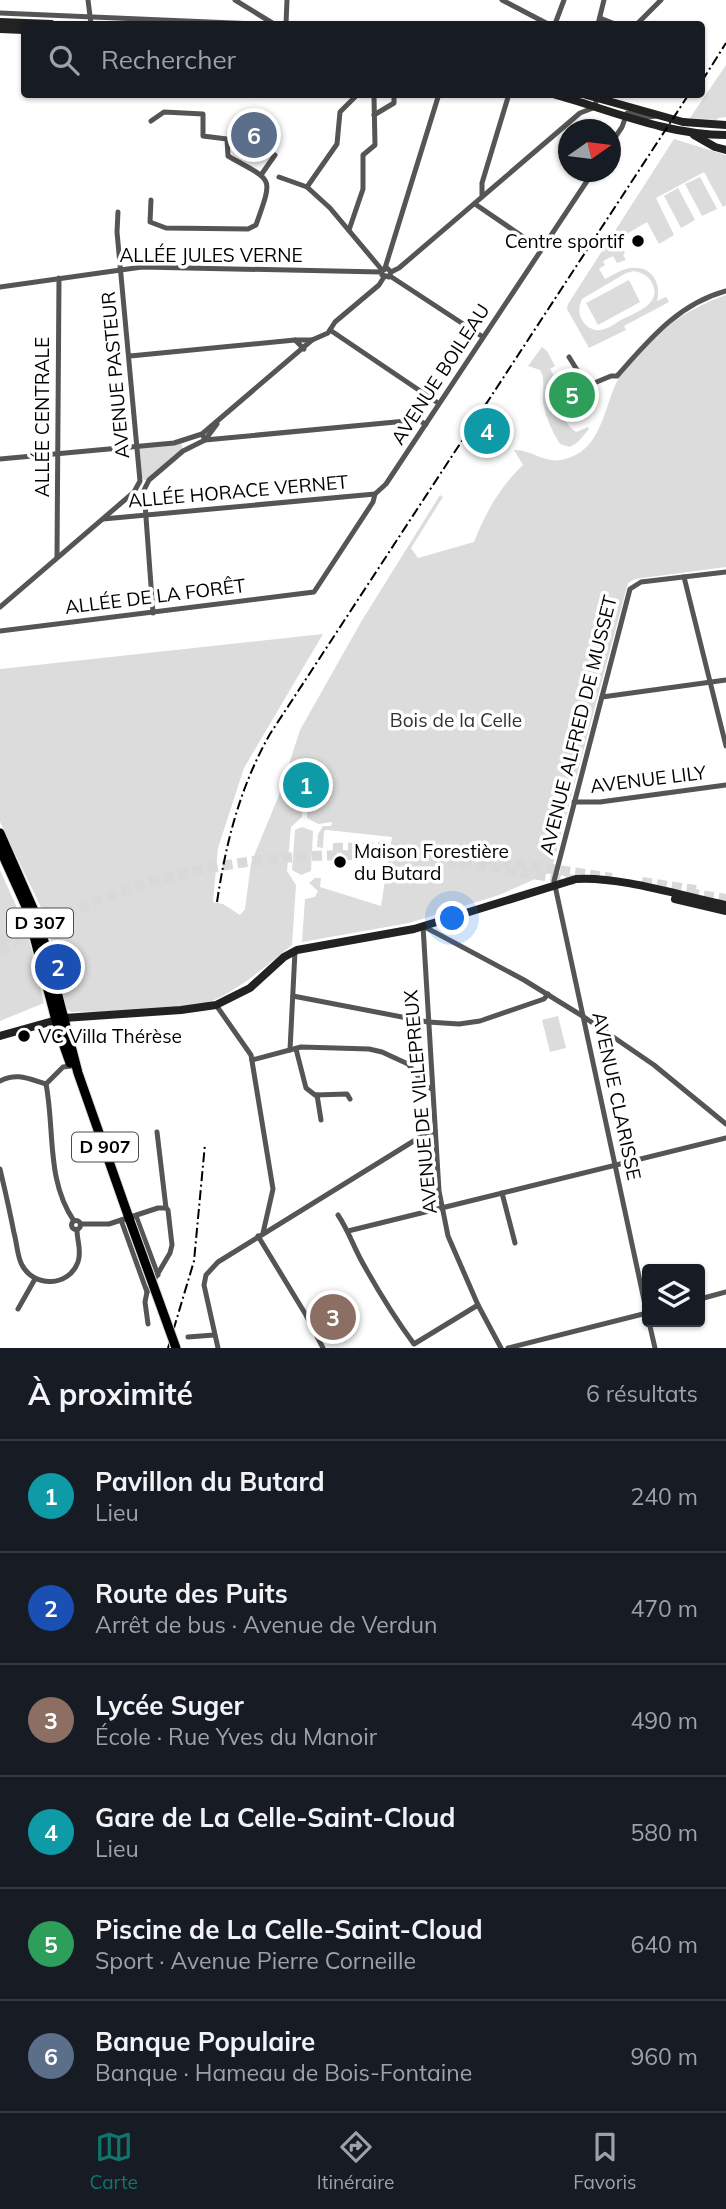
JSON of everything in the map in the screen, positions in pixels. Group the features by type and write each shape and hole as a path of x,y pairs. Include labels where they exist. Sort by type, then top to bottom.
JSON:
{"main road":[{"name":"D 307","path":"0,833 39,922 60,1019"},
{"name":"D 307","path":"2,856 27,909 60,1019"},
{"name":"D 907","path":"60,1019 74,1069 176,1348"}],"street":[{"path":"89,0 91,21"},
{"path":"234,0 268,21"},
{"path":"286,21 287,0"},
{"path":"502,0 542,21"},
{"path":"556,21 564,0"},
{"path":"599,21 604,0"},
{"path":"639,21 661,0"},
{"path":"0,13 185,21"},
{"path":"0,22 21,23"},
{"path":"0,29 21,30"},
{"path":"307,187 337,144 340,112 354,98"},
{"path":"349,230 363,189 363,155 374,145 374,98"},
{"path":"374,114 394,103 394,98"},
{"path":"0,458 181,442 199,435 219,421 312,340 330,330 335,322 379,285 386,272 438,98"},
{"path":"482,195 482,183 508,98"},
{"path":"386,272 399,268 475,204 482,195 582,112 591,99"},
{"path":"591,99 683,122 724,125"},
{"path":"591,99 624,117 688,132 726,135"},
{"path":"151,121 164,112 203,114 204,136 227,139 228,156 261,175 269,188 257,225 248,229 166,228 150,222 151,200"},
{"path":"621,129 624,117 630,112 656,116"},
{"path":"713,135 724,125"},
{"path":"688,132 726,150"},
{"path":"713,135 715,147"},
{"path":"261,175 275,155"},
{"path":"279,177 307,187 386,272 483,337"},
{"name":"AVENUE BOILEAU","path":"314,592 373,502 375,494 384,487 586,182"},
{"path":"475,204 541,249"},
{"name":"AVENUE PASTEUR","path":"103,519 134,492 140,481 117,232 118,212"},
{"name":"ALLÉE JULES VERNE","path":"0,287 121,269 177,266 386,272"},
{"name":"ALLÉE CENTRALE","path":"57,557 59,278"},
{"path":"569,358 587,386 617,376 660,328 681,311 726,290"},
{"path":"330,330 438,403"},
{"path":"295,340 304,349"},
{"path":"130,356 312,340"},
{"path":"181,442 183,451 205,440 417,420 426,424"},
{"path":"205,440 219,421"},
{"path":"199,435 205,440"},
{"name":"AVENUE PASTEUR","path":"153,613 143,495 149,480 183,451"},
{"name":"ALLÉE HORACE VERNET","path":"103,519 375,494"},
{"path":"0,607 103,519"},
{"name":"AVENUE ALFRED DE MUSSET","path":"555,884 574,802 632,586 641,582 726,572"},
{"path":"684,578 726,747"},
{"name":"ALLÉE DE LA FORÊT","path":"0,631 314,592"},
{"path":"602,697 726,680"},
{"name":"AVENUE LILY","path":"574,802 600,802 726,785"},
{"path":"0,1036 60,1019 216,1005 250,988 275,964 295,951 424,926 555,884 582,878 726,905"},
{"path":"568,881 607,886 726,911"},
{"name":"AVENUE CLARISSE","path":"555,884 642,1290"},
{"path":"424,926 548,994 584,1017 654,1065 726,1124"},
{"name":"AVENUE DE VILLEPREUX","path":"424,926 432,1089 442,1208 448,1236 478,1305 501,1348"},
{"path":"295,951 293,1049 306,1088 317,1095 347,1094 349,1099"},
{"path":"293,996 428,1022 459,1024 480,1021 544,999 548,994"},
{"path":"216,1005 252,1060 273,1189 260,1235 323,1348"},
{"path":"252,1060 293,1049 369,1049 408,1064 426,1086 432,1089"},
{"path":"46,1084 63,1067 74,1069"},
{"path":"0,1081 21,1076 46,1084"},
{"path":"0,1169 20,1260 26,1271 35,1279 56,1282 71,1273 79,1257 77,1225 67,1210 55,1177 46,1084"},
{"path":"317,1095 321,1120"},
{"path":"218,1348 204,1285 206,1275 218,1262 425,1134 435,1131"},
{"path":"148,1324 145,1302 147,1292 172,1245 157,1132"},
{"path":"348,1231 726,1138"},
{"path":"502,1193 515,1243"},
{"path":"77,1225 109,1224 166,1208"},
{"path":"338,1215 385,1303 414,1344 478,1305"},
{"path":"129,1219 158,1275"},
{"path":"129,1219 147,1292"},
{"path":"18,1309 35,1279"},
{"path":"705,1298 726,1292"},
{"path":"508,1348 642,1314"},
{"path":"650,1327 655,1348"},
{"path":"188,1337 214,1335"}],"green space":[{"path":"726,65 726,117 717,120 690,118"},
{"path":"674,139 726,155 726,205 723,207 704,172 656,198 674,235 659,244 647,222 618,239 626,260 617,263 613,256 603,261 605,265 599,269 605,279 628,269 645,270 657,282 657,301 666,297 669,302 624,326 626,330 589,348 567,309","holes":["634,271 647,276 652,283 654,297 651,302 640,311 603,329 593,329 586,325 579,312 582,299"]},
{"path":"700,177 717,209 702,216 685,184"},
{"path":"678,188 695,220 681,228 664,196"},
{"path":"629,280 640,302 598,325 586,303"},
{"name":"Bois de la Celle","path":"726,295 726,567 635,579 628,583 551,872 499,895 409,923 302,942 305,899 315,897 318,891 309,883 315,878 321,878 320,887 381,906 392,837 327,830 324,831 323,848 317,847 318,834 323,826 331,826 332,822 318,824 307,818 308,804 313,800 314,789 310,779 303,777 297,788 297,798 302,804 302,817 291,827 287,871 296,885 292,945 234,990 199,1005 123,1012 71,1012 65,1007 46,918 0,822 0,669 323,634 244,768 218,848 213,902 223,904 240,915 245,909 251,863 279,795 300,730 361,622 440,495 443,497 411,548 418,558 474,542 494,501 523,465 514,450 561,460 576,455 587,447 601,423 616,383 633,358 668,325 696,308"},
{"path":"542,347 555,366 550,369 558,384 567,422 576,432 588,427 589,429 570,447 560,444 548,419 543,403 540,370 528,366"},
{"path":"181,442 183,451 149,480 144,480 141,476 137,446"},
{"path":"302,827 313,831 311,871 301,875 292,870 295,830"},
{"path":"0,870 27,930 44,1003 0,1021"},
{"path":"558,1016 566,1048 550,1052 542,1020"}],"tunnel":[{"path":"333,848 389,847 432,852"},
{"path":"0,951 49,922 101,899 154,881 209,868 265,860 378,855 434,859 576,880"},
{"path":"486,859 612,878"},
{"path":"642,882 696,890"},
{"path":"689,893 726,899"},
{"path":"0,941 38,921"}],"railway":[{"path":"705,76 726,43"},
{"path":"217,902 225,858 242,795 270,734 686,98"},
{"path":"168,1348 194,1261 205,1144"}],"place":[{"name":"Banque Populaire","path":"254,135"},
{"name":"Centre sportif","path":"638,241"},
{"name":"Piscine de La Celle-Saint-Cloud","path":"572,395"},
{"name":"Gare de La Celle-Saint-Cloud","path":"487,431"},
{"name":"Pavillon du Butard","path":"306,785"},
{"name":"Maison Forestière du Butard","path":"340,862"},
{"name":"Route des Puits","path":"58,967"},
{"name":"VC Villa Thérèse","path":"24,1036"},
{"name":"Lycée Suger","path":"333,1317"}]}
